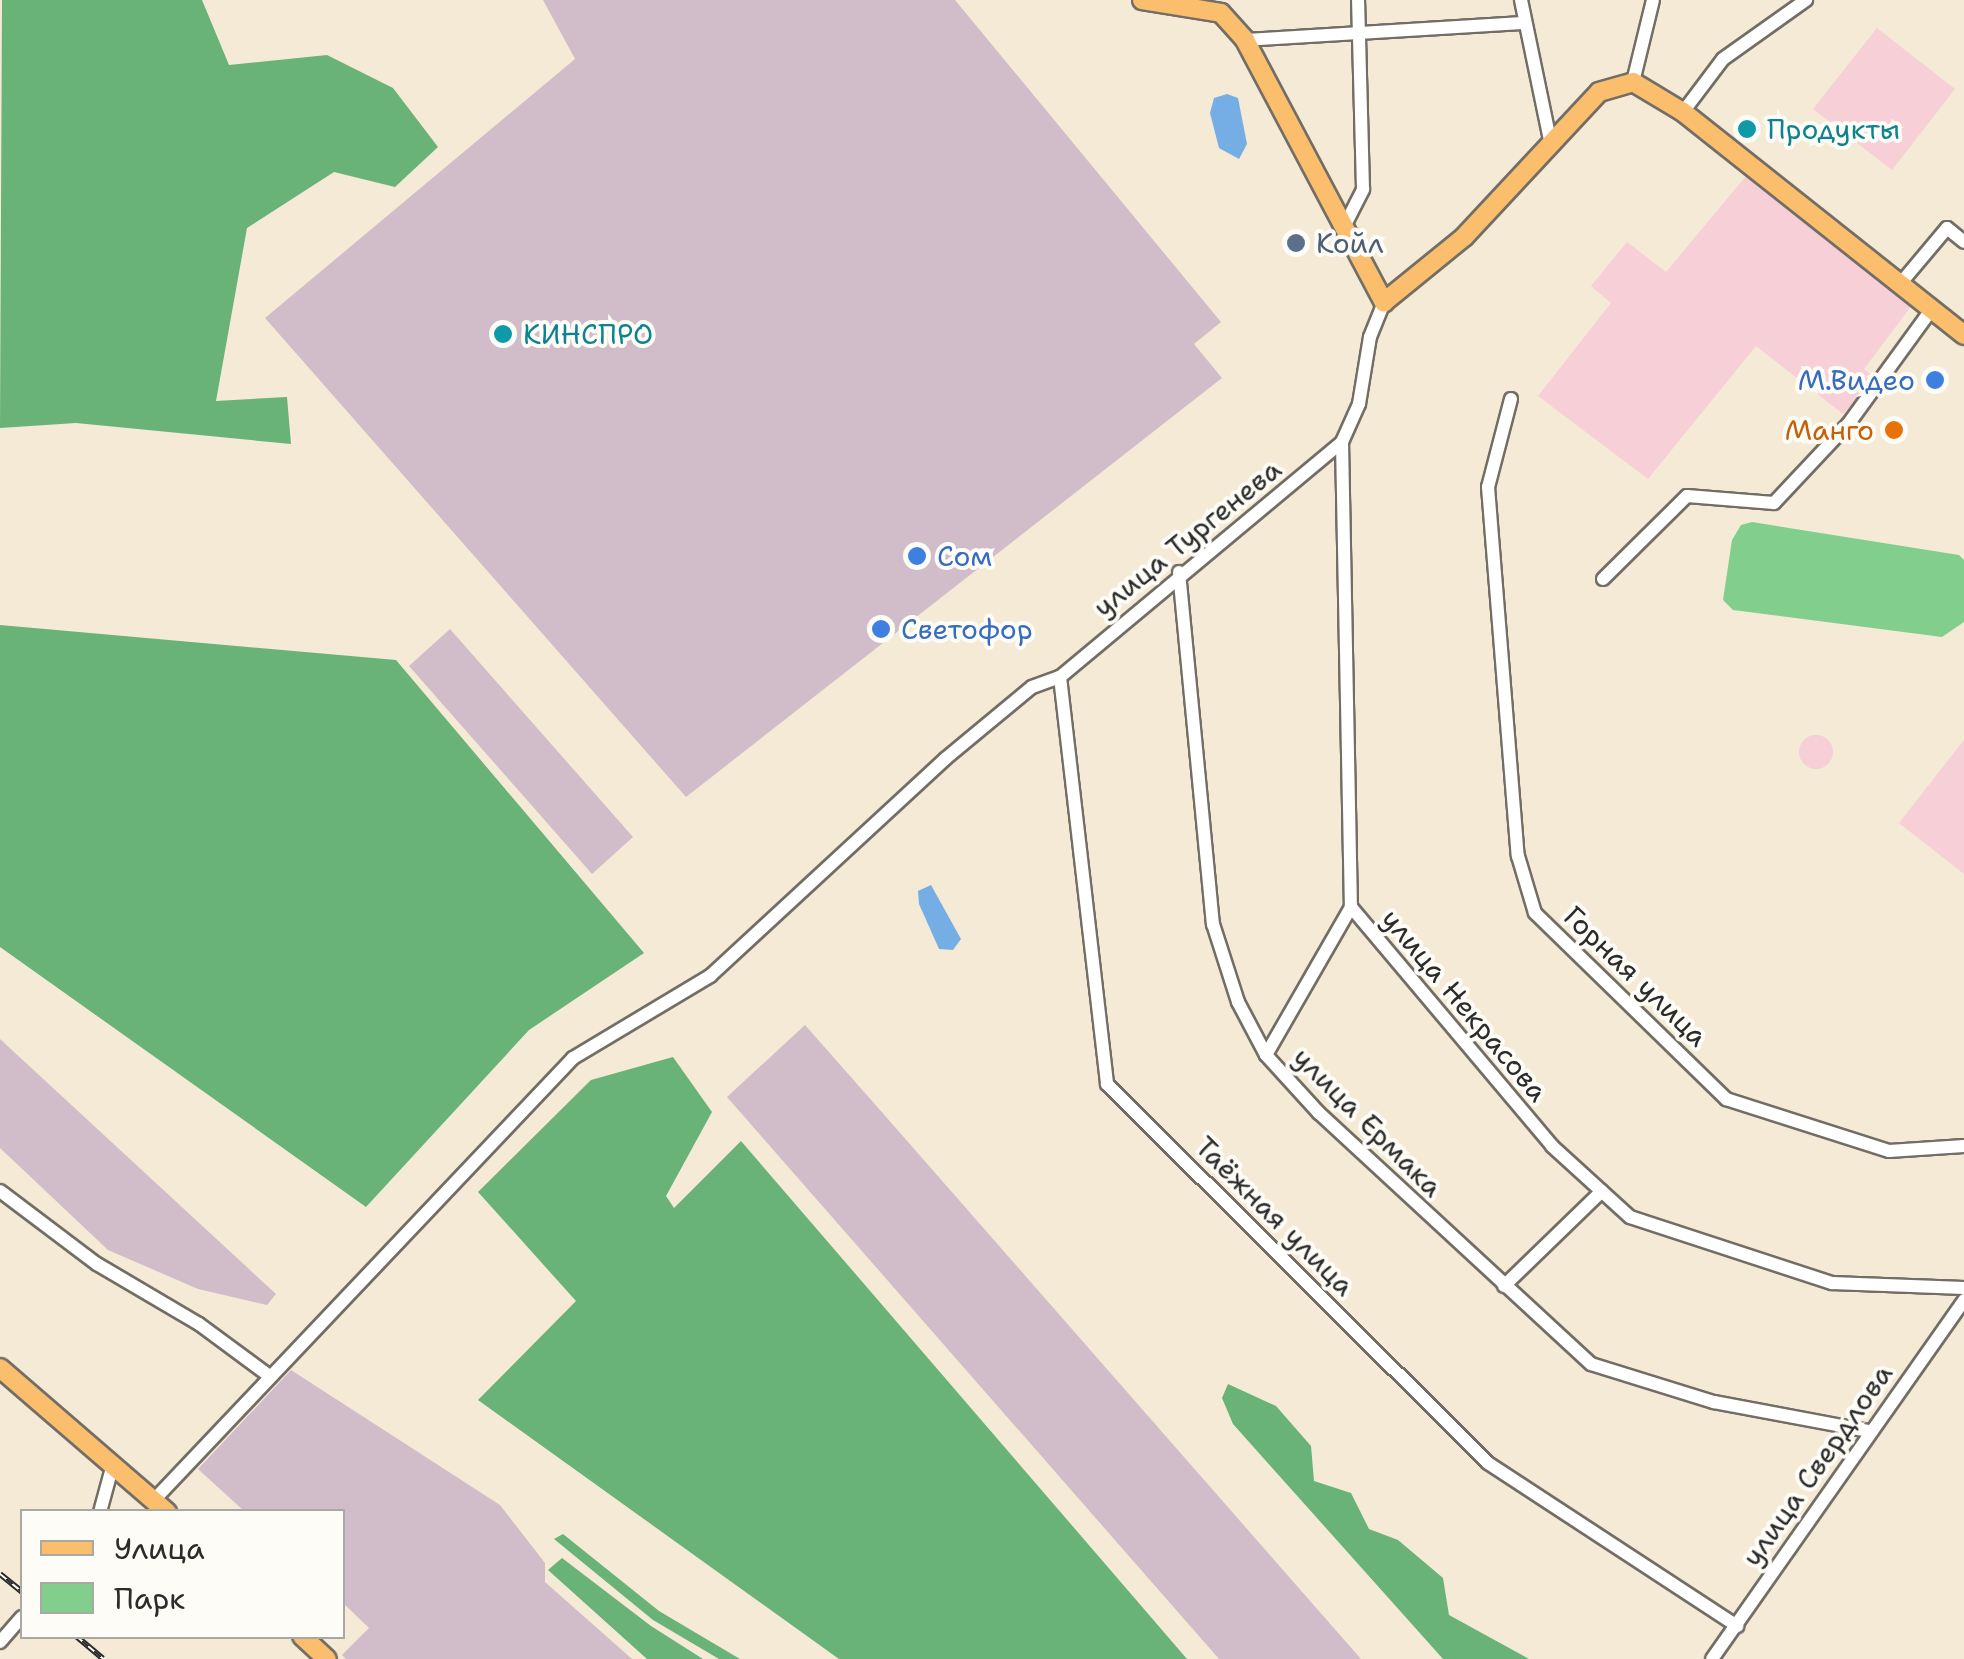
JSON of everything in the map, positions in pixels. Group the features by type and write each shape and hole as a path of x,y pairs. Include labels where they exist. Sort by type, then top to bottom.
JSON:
{"main road":[{"path":"1142,0 1218,6 1245,40 1346,221 1384,302 1464,237 1600,92 1634,82 1682,112 1964,335"},
{"path":"0,1368 160,1506"},
{"path":"305,1639 327,1659"}],"street":[{"path":"1346,221 1363,189 1362,33 1358,0"},
{"path":"1521,0 1551,145"},
{"path":"1634,82 1654,0"},
{"path":"1682,112 1724,59 1806,0"},
{"path":"1245,40 1524,24"},
{"path":"1900,284 1947,228 1964,242"},
{"name":"улица Тургенева","path":"160,1506 271,1378 573,1058 710,976 945,759 1032,688 1060,676 1179,572 1342,442 1359,404 1370,336 1384,302"},
{"path":"1603,579 1687,496 1774,503 1849,424 1931,310"},
{"name":"Горная улица","path":"1511,399 1488,487 1518,856 1535,912 1726,1099 1889,1150 1964,1146"},
{"name":"улица Некрасова","path":"1342,442 1350,907 1552,1146 1630,1217 1832,1283 1964,1288"},
{"name":"улица Ермака","path":"1179,572 1213,924 1238,1002 1266,1055 1504,1286 1591,1364 1714,1402 1869,1430"},
{"name":"Таёжная улица","path":"1060,676 1106,1084 1488,1463 1737,1626"},
{"path":"1266,1055 1350,907"},
{"path":"0,1191 97,1264 200,1324 271,1378"},
{"path":"1504,1286 1602,1192"},
{"name":"улица Свердлова","path":"1712,1659 1869,1430 1964,1300"},
{"path":"101,1509 112,1464"},
{"path":"0,1642 20,1619"}],"shaded area":[{"path":"543,0 955,0 1221,322 1194,344 1222,378 686,797 265,318 575,59"},
{"path":"1877,28 1955,89 1892,170 1813,109"},
{"path":"1746,176 1912,305 1864,369 1876,379 1843,414 1756,346 1648,479 1538,396 1611,303 1591,286 1627,242 1666,272"},
{"path":"450,629 633,837 592,874 409,666"},
{"path":"1816,735 1828,740 1833,752 1828,764 1816,769 1804,764 1799,752 1804,740"},
{"path":"1964,740 1964,874 1899,823"},
{"path":"805,1025 1361,1659 1219,1659 727,1097"},
{"path":"0,1039 276,1294 267,1305 198,1289 108,1250 0,1148"},
{"path":"291,1370 500,1505 545,1563 545,1582 632,1659 346,1659 342,1655 369,1628 345,1605 345,1509 242,1509 198,1469"}],"green space":[{"path":"2,0 202,0 229,65 327,55 393,88 438,147 395,187 334,172 247,228 216,401 287,397 291,444 76,423 0,428"},
{"path":"1752,522 1959,555 1964,560 1964,622 1942,637 1733,610 1723,600 1732,540 1741,525"},
{"path":"0,625 396,660 644,953 529,1030 366,1207 0,947"},
{"path":"673,1057 712,1112 666,1196 674,1208 741,1141 1187,1659 839,1659 478,1400 576,1301 478,1192 591,1080"},
{"path":"1228,1384 1276,1406 1311,1446 1314,1481 1351,1493 1369,1529 1398,1540 1443,1578 1449,1615 1529,1659 1443,1659 1233,1424 1222,1398"},
{"path":"563,1534 659,1611 740,1659 719,1659 653,1620 554,1539"},
{"path":"562,1558 651,1626 703,1659 647,1659 548,1570"}],"water":[{"path":"1227,94 1238,98 1247,144 1239,159 1219,148 1210,113 1214,98"},
{"path":"931,885 961,939 953,950 939,949 919,904 918,891"}],"railway":[{"path":"0,1574 20,1590"},
{"path":"80,1639 103,1659"}],"place":[{"name":"Продукты","path":"1747,129"},
{"name":"Койл","path":"1296,243"},
{"name":"КИНСПРО","path":"503,334"},
{"name":"М.Видео","path":"1935,380"},
{"name":"Манго","path":"1894,430"},
{"name":"Сом","path":"917,556"},
{"name":"Светофор","path":"881,629"}]}
